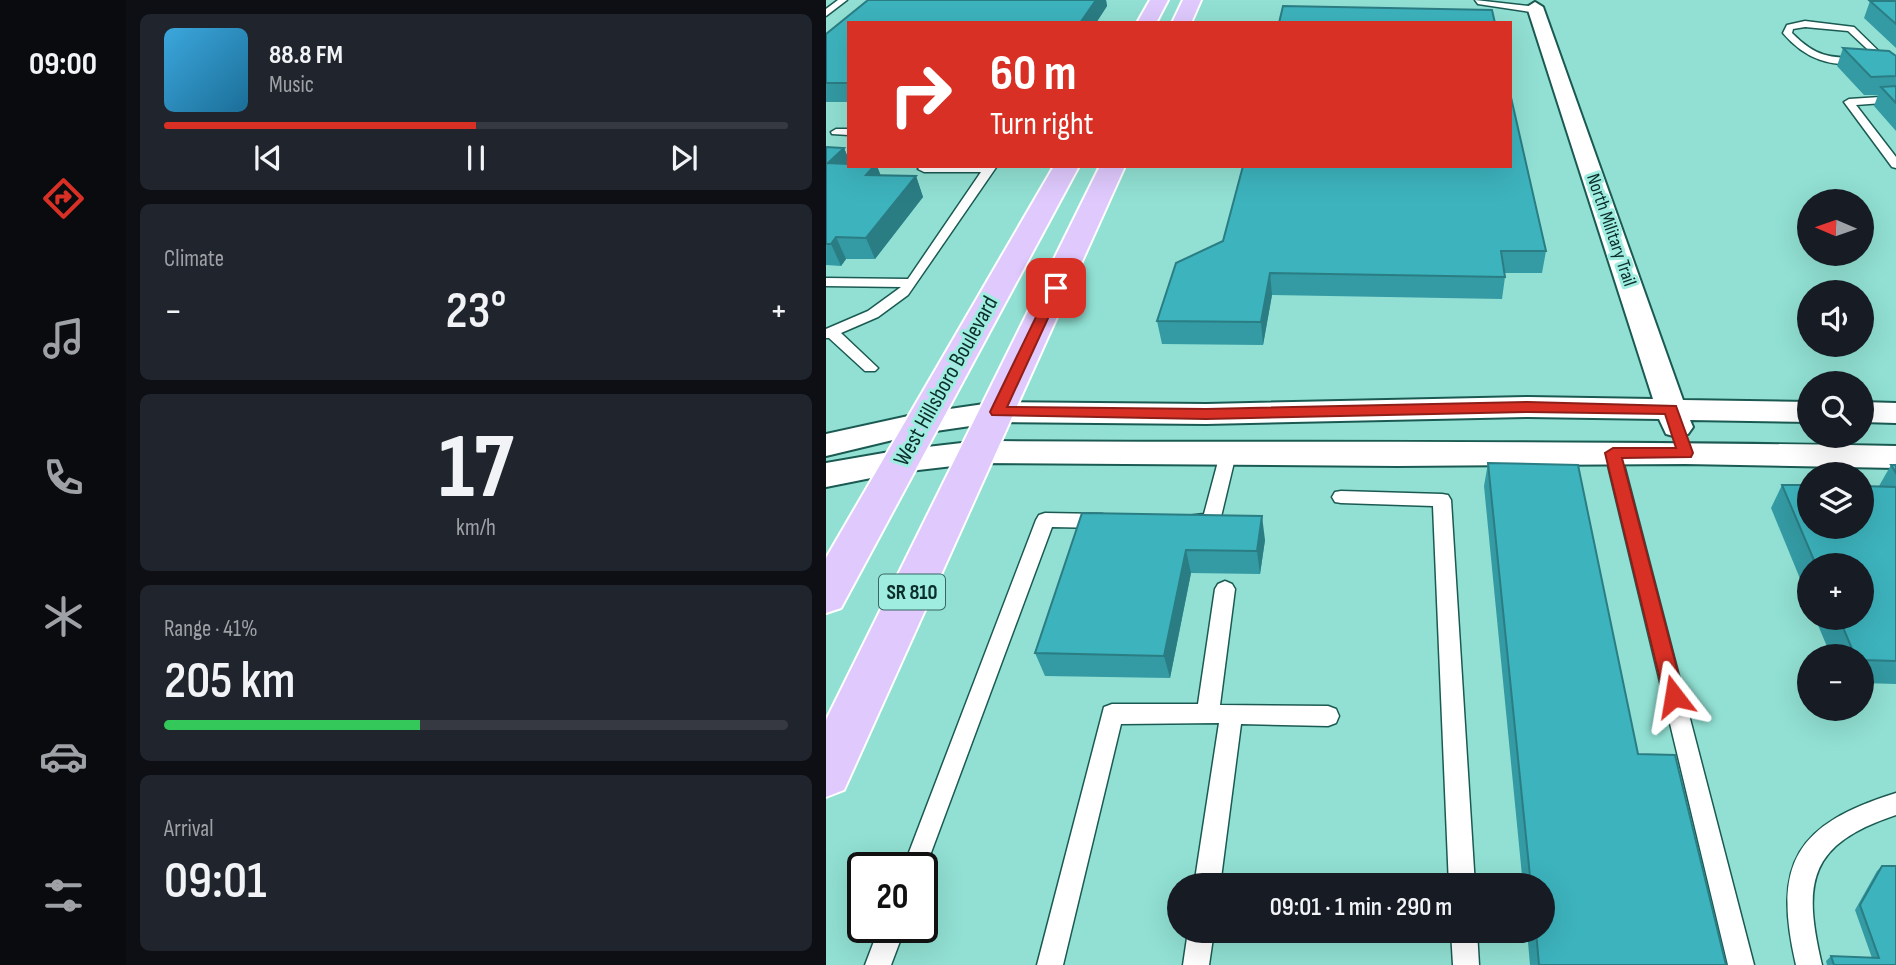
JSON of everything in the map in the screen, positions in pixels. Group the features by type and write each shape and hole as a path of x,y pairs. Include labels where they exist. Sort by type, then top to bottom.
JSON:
{"main road":[{"path":"1147,21 1159,0"},
{"path":"1182,21 1191,1"},
{"name":"West Hillsboro Boulevard","path":"826,596 837,551 901,461 1065,168"},
{"name":"SR 810","path":"826,773 1112,168"}],"street":[{"name":"North Military Trail","path":"1536,8 1685,453"},
{"path":"826,445 922,423 998,412 1206,414 1528,407 1797,412"},
{"path":"1874,412 1896,413"},
{"path":"826,475 901,461 979,452 1685,453 1896,457"}],"lane":[{"path":"826,13 843,0"},
{"path":"1478,2 1536,8"},
{"path":"1805,24 1851,29 1892,69 1816,58 1806,53 1787,33 1790,27 1805,24"},
{"path":"1896,99 1849,102 1896,165"},
{"path":"836,132 847,132"},
{"path":"924,169 990,168"},
{"path":"870,368 829,333 860,320 901,296 990,168"},
{"path":"826,282 912,282"},
{"path":"1613,453 1741,965"},
{"path":"1170,521 1211,521 1228,454"},
{"path":"1340,497 1442,500 1461,873"},
{"path":"921,852 1045,520 1128,521"},
{"path":"1208,873 1225,589"},
{"path":"1050,965 1112,714 1328,716"},
{"path":"1809,965 1797,905 1803,867 1820,842 1847,822 1868,811 1896,804"},
{"path":"878,965 886,943"},
{"path":"1196,965 1199,943"},
{"path":"1465,943 1466,965"}],"building":[{"path":"868,0 1096,0 1081,21 847,21 847,83 826,83 826,34"},
{"path":"1870,1 1896,1 1896,24"},
{"path":"1283,6 1492,10 1495,21 1279,21"},
{"path":"1843,48 1889,51 1896,56 1896,76 1871,77"},
{"path":"1896,86 1896,103 1881,87"},
{"path":"1512,102 1546,251 1501,251 1505,277 1270,273 1261,322 1157,321 1176,263 1223,241 1242,168 1512,168"},
{"path":"826,147 844,148 828,163 847,164 847,168 872,168 866,175 916,176 866,238 836,237 831,244 826,244"},
{"path":"1488,463 1578,465 1638,754 1675,755 1726,965 1539,965 1537,943 1555,943 1555,873 1530,873"},
{"path":"1782,485 1797,485 1797,520"},
{"path":"1874,486 1896,487 1896,661 1874,660 1874,644 1850,644 1844,630 1874,630 1874,553 1811,553 1805,539 1874,539"},
{"path":"1082,513 1262,516 1257,551 1186,550 1164,656 1035,653"},
{"path":"1882,866 1896,866 1896,965 1834,965 1831,956 1879,958 1860,905"}],"route":[{"path":"1056,288 998,412 1206,414 1528,407 1671,409 1685,453 1613,453 1674,696"}]}
